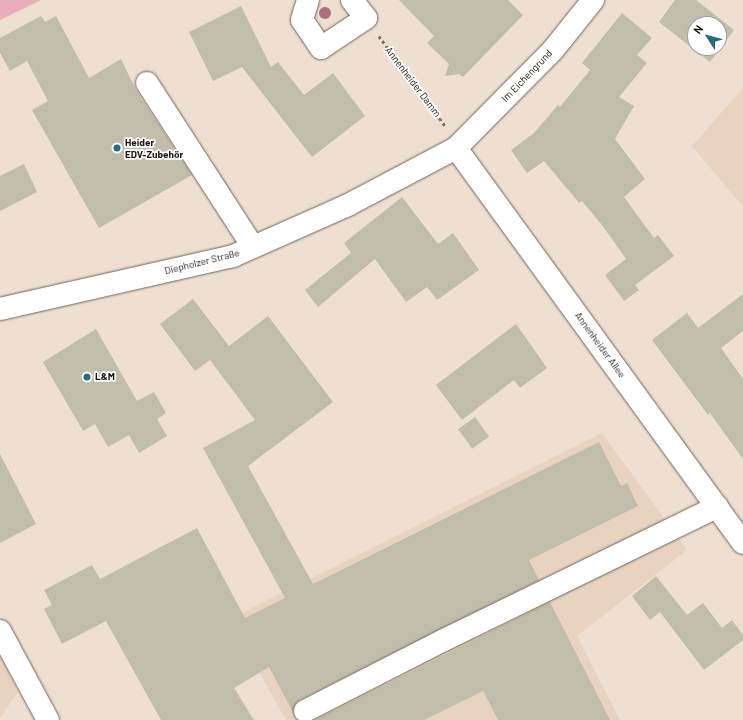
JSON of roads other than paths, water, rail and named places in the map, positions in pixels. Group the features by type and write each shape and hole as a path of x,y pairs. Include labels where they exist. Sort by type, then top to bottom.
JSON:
{"street":[{"path":"308,0 302,20 321,48 371,25 352,0"},
{"name":"Im Eichengrund","path":"456,148 552,50 593,0"},
{"path":"147,83 253,247"},
{"name":"Diepholzer Straße","path":"0,309 233,256 348,205 456,148"},
{"name":"Annenheider Allee","path":"456,148 743,543"},
{"path":"305,712 444,640 717,507"},
{"path":"0,631 44,718"}],"place":[{"name":"Heider EDV-Zubehör","path":"117,148"},
{"name":"L&M","path":"87,377"}]}
